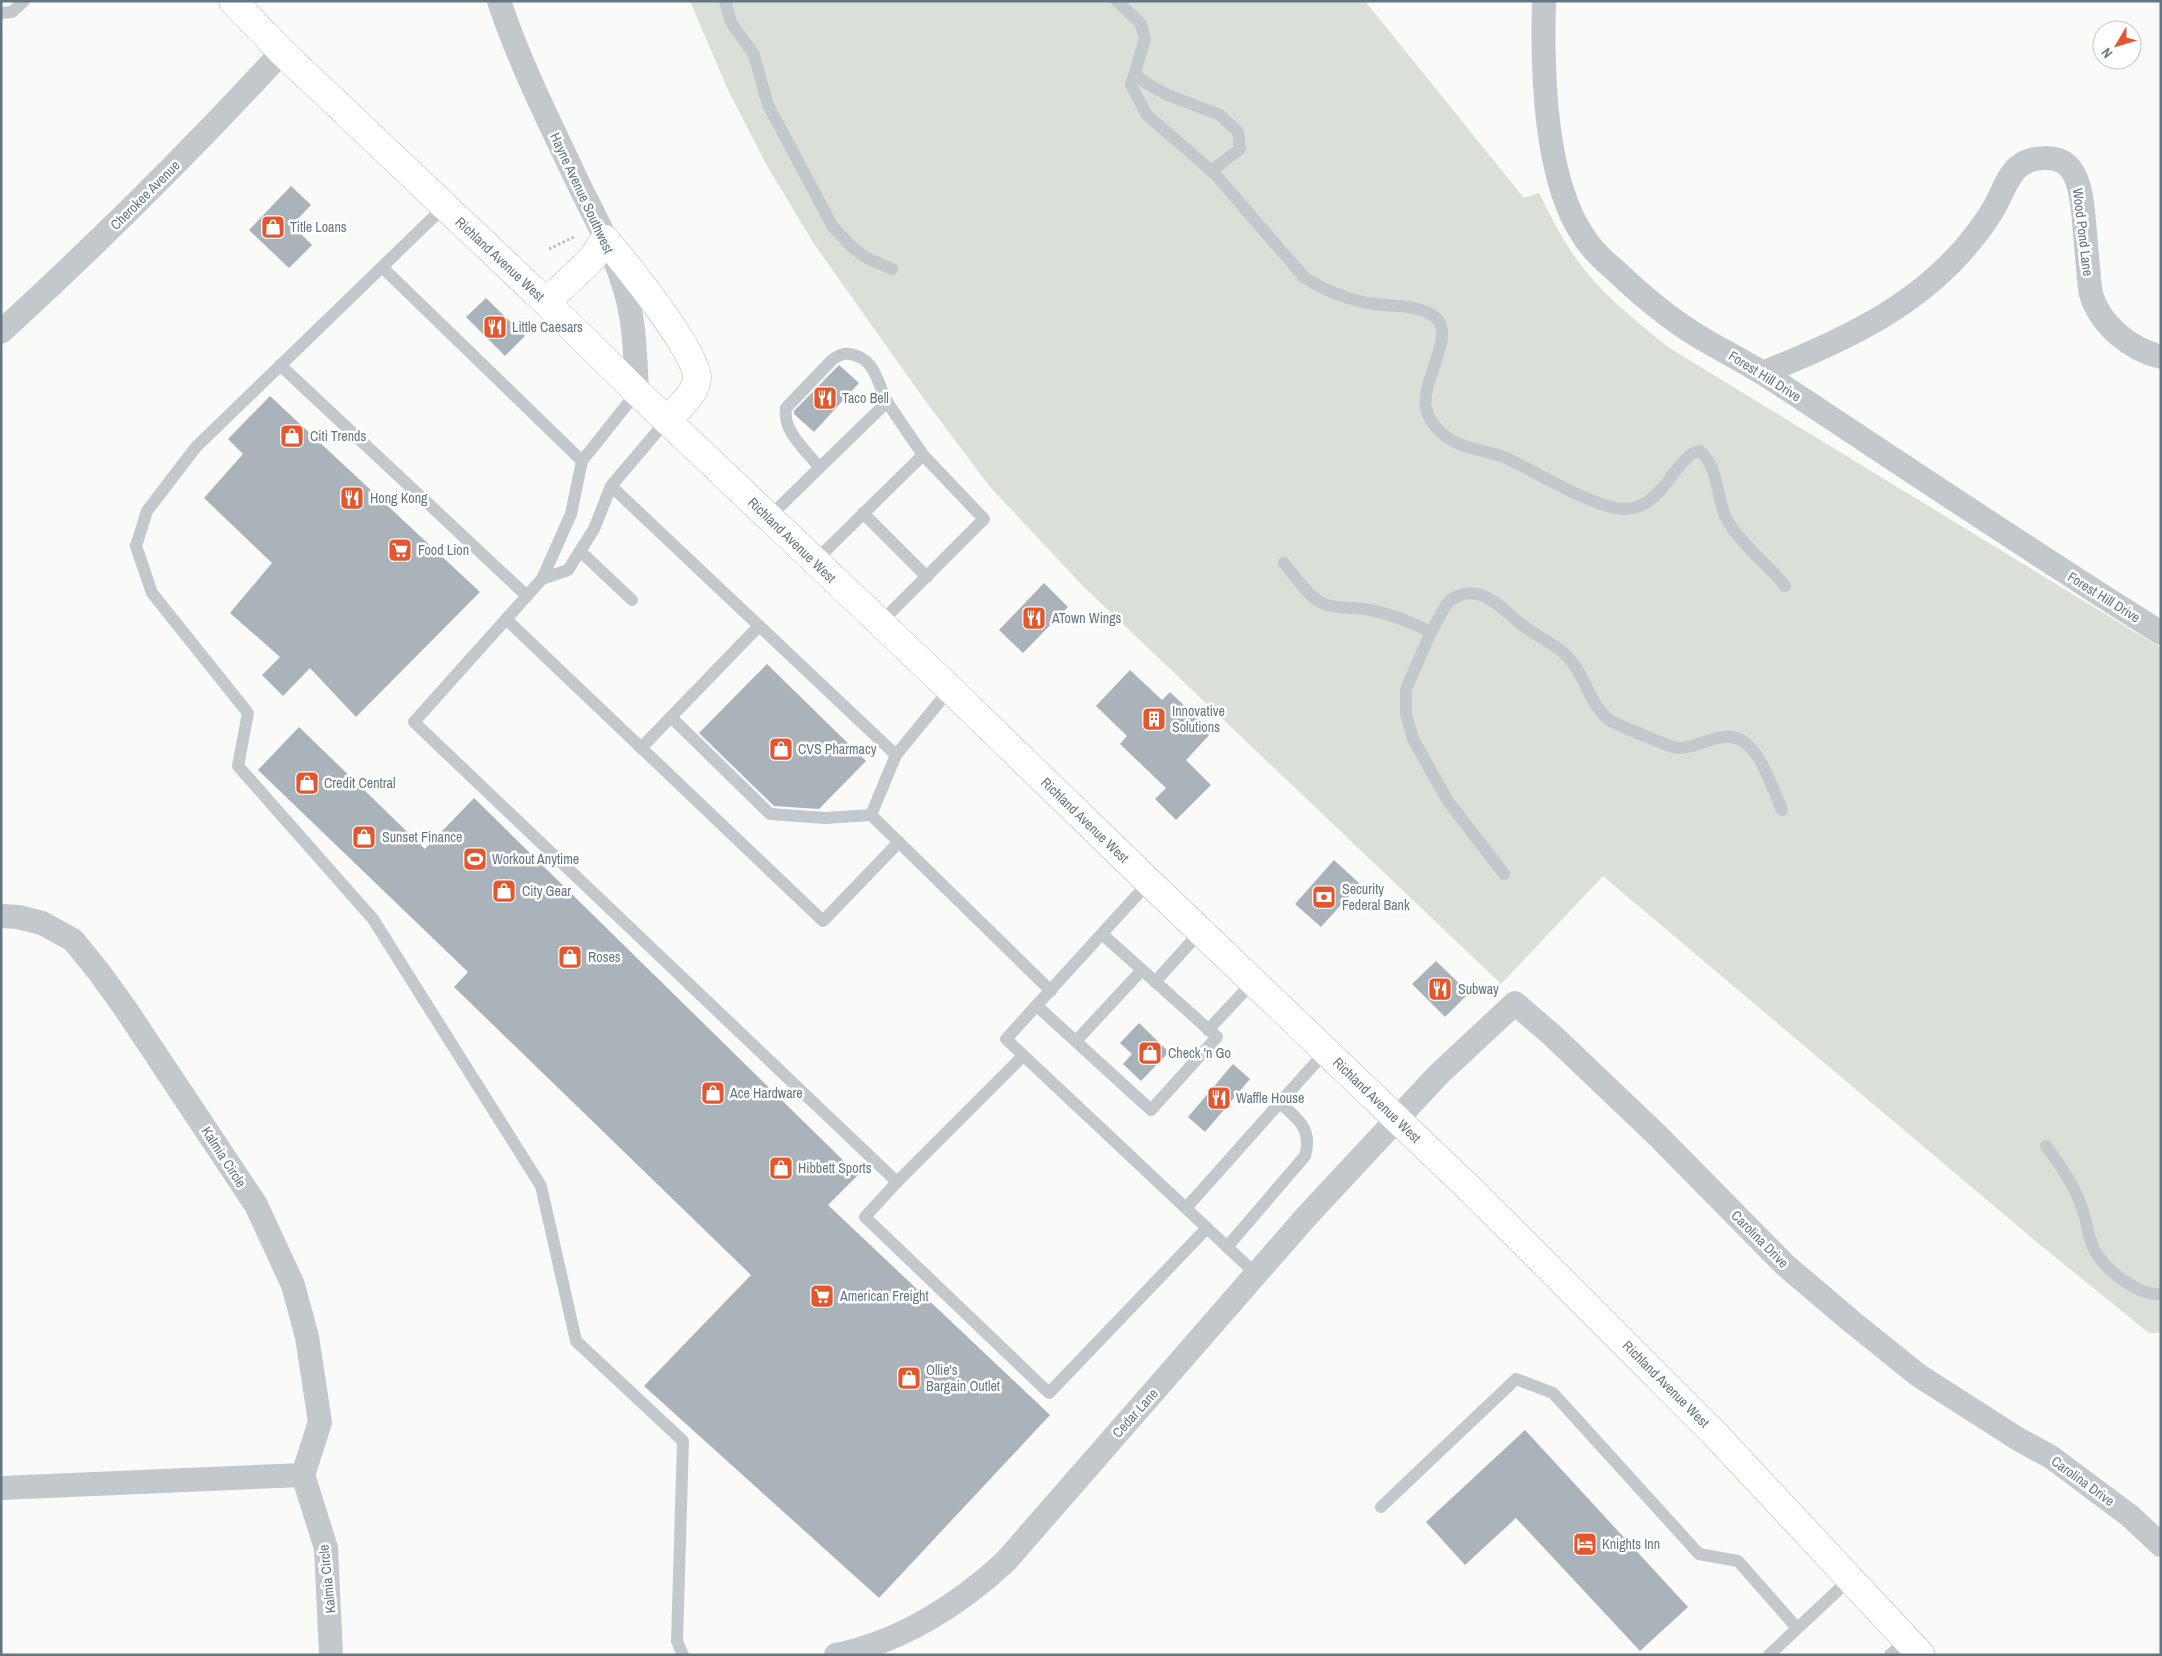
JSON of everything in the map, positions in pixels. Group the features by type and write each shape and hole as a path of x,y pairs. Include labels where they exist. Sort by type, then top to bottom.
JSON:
{"main road":[{"name":"Richland Avenue West","path":"233,1 282,52 546,302 637,392 1472,1191 1713,1432 1850,1579 1906,1650"},
{"path":"546,302 592,259 605,238 668,321 696,369 695,388 667,420"}],"street":[{"name":"Hayne Avenue Southwest","path":"499,1 537,101 605,238 623,281 634,336 637,392"},
{"name":"Forest Hill Drive","path":"1544,1 1542,45 1548,125 1565,199 1577,225 1597,254 1643,298 1696,335 1763,373 2062,571 2161,633"},
{"name":"Cherokee Avenue","path":"1,332 131,209 223,116 282,52"},
{"name":"Wood Pond Lane","path":"1763,373 1823,348 1897,309 1944,271 1969,243 1994,208 2009,178 2018,167 2028,161 2041,158 2056,158 2066,164 2074,174 2081,195 2091,293 2100,314 2113,331 2147,353 2161,357"},
{"name":"Kalmia Circle","path":"1,916 42,923 73,940 99,972 128,1011 256,1205 293,1285 308,1337 320,1422 303,1475 326,1548 331,1655"},
{"name":"Carolina Drive","path":"1398,1120 1438,1075 1515,1003 1553,1036 1657,1135 1785,1264 1851,1321 1918,1375 2051,1457 2130,1516 2161,1545"},
{"name":"Cedar Lane","path":"836,1655 872,1645 900,1633 954,1604 984,1582 1006,1561 1305,1218 1398,1120"},
{"path":"1,1488 303,1475"}],"lane":[{"path":"3,14 16,8 24,1"},
{"path":"725,1 731,22 754,55 768,105 833,227 854,249 892,269"},
{"path":"1117,1 1141,24 1145,39 1131,85 1147,115 1211,171 1304,277 1338,295 1367,303 1423,311 1438,319 1443,332 1440,349 1430,373 1425,394 1426,408 1431,420 1443,434 1456,443 1505,458 1605,505 1625,509 1642,504 1653,497 1677,472 1685,458 1699,451 1711,463 1719,500 1735,532 1785,586"},
{"path":"1135,74 1168,95 1220,116 1238,132 1240,149 1211,171"},
{"path":"445,206 196,446 147,512 136,546 152,593 248,713 238,766 373,919 541,1186 576,1340 683,1441 677,1640 683,1655"},
{"path":"382,267 582,461"},
{"path":"819,467 790,430 784,419 786,408 838,355 850,353 864,357 874,369 887,402 923,455 984,519 880,623"},
{"path":"280,365 527,596"},
{"path":"637,392 582,461 571,514 542,579 414,722 897,1182"},
{"path":"769,517 887,402"},
{"path":"542,579 568,570 594,529 611,486 667,420"},
{"path":"815,562 923,455"},
{"path":"611,486 896,755"},
{"path":"863,513 927,576"},
{"path":"580,551 632,600"},
{"path":"1284,563 1317,600 1330,606 1366,609 1390,614 1431,632"},
{"path":"1504,874 1448,801 1413,739 1406,714 1406,689 1431,632 1450,601 1464,594 1479,593 1497,604 1524,627 1567,656 1583,678 1596,704 1610,721 1676,748 1696,746 1725,736 1743,741 1758,758 1782,810"},
{"path":"506,619 823,921 899,842"},
{"path":"641,748 759,626"},
{"path":"871,815 896,755 950,690"},
{"path":"671,717 770,814 825,818 871,815 1051,991"},
{"path":"1149,882 1006,1039 1256,1274"},
{"path":"1155,982 1200,932"},
{"path":"1037,1006 1151,1110 1217,1037 1102,934"},
{"path":"1076,1042 1142,970"},
{"path":"1208,1030 1254,982"},
{"path":"1186,1208 1326,1051"},
{"path":"1023,1056 897,1182 865,1217 1049,1392 1207,1228"},
{"path":"1227,1248 1305,1156 1308,1144 1307,1133 1297,1119 1279,1102"},
{"path":"2046,1146 2067,1175 2082,1206 2087,1231 2095,1250 2102,1260 2130,1286 2143,1292 2161,1294"},
{"path":"1380,1507 1516,1379 1553,1392 1699,1554 1738,1561 1797,1628"},
{"path":"1769,1655 1850,1579"}],"path":[{"path":"549,249 574,237"}],"shaded area":[{"path":"690,1 1365,1 1524,198 1539,193 1556,226 1585,270 1618,305 1643,327 1668,347 2161,648 2161,1333 2149,1333 2039,1244 1603,876 1501,984 1084,587 990,487 924,399 814,244 766,164 728,90"}],"building":[{"name":"Title Loans","path":"291,186 311,205 292,225 312,245 289,268 249,230"},
{"name":"Little Caesars","path":"486,298 525,336 505,356 466,317"},
{"name":"Taco Bell","path":"839,365 859,383 814,432 794,414 794,411"},
{"path":"270,396 480,592 356,717 310,668 283,696 262,675 280,657 230,613 272,563 204,498 243,454 228,439"},
{"name":"ATown Wings","path":"1044,583 1068,607 1023,653 999,630"},
{"name":"CVS Pharmacy","path":"767,664 866,761 819,809 774,806 699,733"},
{"name":"Innovative Solutions","path":"1130,670 1162,700 1170,692 1212,732 1186,760 1211,785 1176,820 1155,799 1166,788 1120,744 1127,736 1096,706"},
{"path":"299,727 425,849 474,798 858,1175 828,1205 1050,1415 879,1598 644,1386 751,1275 454,987 468,972 258,770"},
{"name":"Security Federal Bank","path":"1334,860 1360,884 1321,927 1295,904"},
{"name":"Subway","path":"1436,961 1469,993 1445,1017 1412,984"},
{"name":"Check 'n Go","path":"1139,1023 1169,1052 1141,1081 1123,1064 1132,1054 1120,1043"},
{"name":"Waffle House","path":"1233,1064 1250,1079 1205,1132 1188,1117"},
{"name":"Knights Inn","path":"1525,1430 1688,1607 1640,1651 1516,1518 1465,1565 1426,1522"}],"place":[{"name":"Title Loans","path":"273,227"},
{"name":"Little Caesars","path":"495,327"},
{"name":"Taco Bell","path":"825,398"},
{"name":"Citi Trends","path":"292,436"},
{"name":"Hong Kong","path":"352,498"},
{"name":"Food Lion","path":"400,550"},
{"name":"ATown Wings","path":"1034,618"},
{"name":"Innovative Solutions","path":"1154,719"},
{"name":"CVS Pharmacy","path":"781,749"},
{"name":"Credit Central","path":"307,783"},
{"name":"Sunset Finance","path":"364,837"},
{"name":"Workout Anytime","path":"475,859"},
{"name":"City Gear","path":"504,891"},
{"name":"Security Federal Bank","path":"1324,897"},
{"name":"Roses","path":"570,957"},
{"name":"Subway","path":"1440,989"},
{"name":"Check 'n Go","path":"1150,1053"},
{"name":"Ace Hardware","path":"713,1093"},
{"name":"Waffle House","path":"1219,1098"},
{"name":"Hibbett Sports","path":"781,1168"},
{"name":"American Freight","path":"822,1296"},
{"name":"Ollie's Bargain Outlet","path":"909,1378"},
{"name":"Knights Inn","path":"1585,1544"}]}
